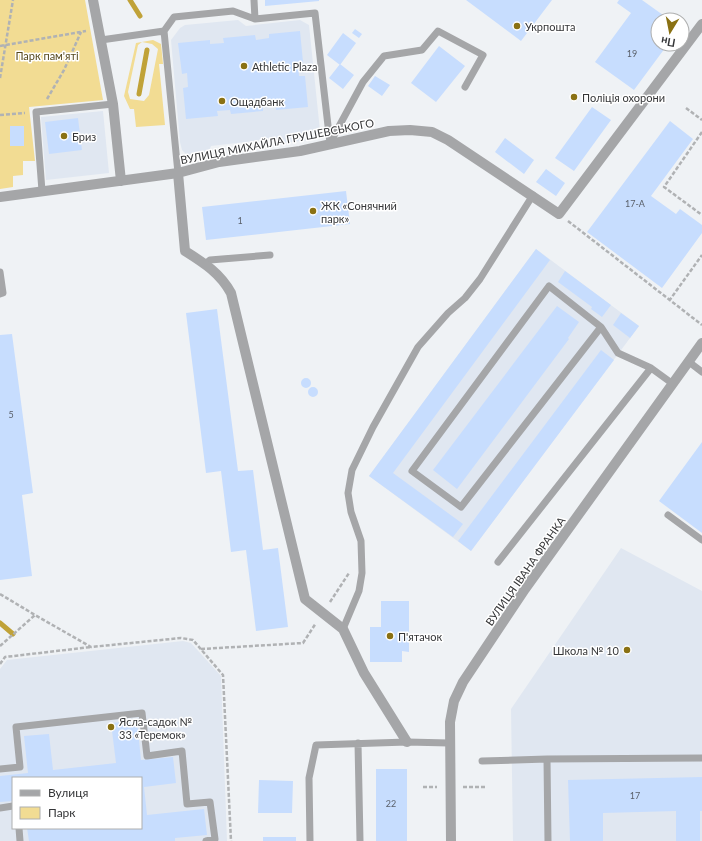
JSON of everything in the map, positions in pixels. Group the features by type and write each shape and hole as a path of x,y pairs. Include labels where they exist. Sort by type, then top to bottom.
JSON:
{"street":[{"path":"93,0 113,104 121,181"},
{"path":"559,214 702,24"},
{"name":"ВУЛИЦЯ МИХАЙЛА ГРУШЕВСЬКОГО","path":"0,197 178,173 219,162 300,151 389,131 410,130 432,132 448,140 533,195 559,214"},
{"path":"178,173 186,251 216,272 225,282 231,293 305,599 343,629 364,673 407,742"},
{"name":"ВУЛИЦЯ ІВАНА ФРАНКА","path":"451,841 450,722 454,701 463,682 525,589 702,343"}],"lane":[{"path":"254,0 255,19"},
{"path":"178,173 164,31 174,18 233,11 255,19 315,13 330,144"},
{"path":"101,40 164,31"},
{"path":"330,144 363,82 384,56 422,50 438,31 483,55 465,87"},
{"path":"42,191 36,112 113,104"},
{"path":"343,629 359,591 362,573 362,552 351,512 348,493 352,470 373,427 418,348 448,314 465,298 480,279 533,195"},
{"path":"205,264 210,260 270,255"},
{"path":"0,272 3,293 0,294"},
{"path":"601,327 461,507 412,472 549,286 601,327 618,353 651,368 673,384"},
{"path":"689,362 702,372"},
{"path":"498,562 651,368"},
{"path":"668,515 702,540"},
{"path":"0,769 20,768 16,727 142,713 147,756 182,751 187,804 210,802 215,838 206,841"},
{"path":"310,841 309,778 316,745 407,742 449,743"},
{"path":"358,743 360,841"},
{"path":"482,761 702,758"},
{"path":"547,759 548,841"},
{"path":"0,808 12,806"},
{"path":"18,829 20,841"}],"path":[{"path":"0,78 13,0"},
{"path":"0,46 87,31"},
{"path":"43,106 64,70 81,32"},
{"path":"686,108 702,120"},
{"path":"0,115 30,112"},
{"path":"702,132 664,187 702,215"},
{"path":"559,214 669,301 702,325"},
{"path":"669,301 702,255"},
{"path":"201,649 303,642 362,552"},
{"path":"0,594 91,647"},
{"path":"0,646 35,615"},
{"path":"0,664 5,658 91,647 180,638 193,640 223,675 231,841"},
{"path":"423,787 437,787"},
{"path":"458,787 486,787"}],"shaded area":[{"path":"238,20 246,26 300,20 309,25 320,131 308,140 285,143 281,138 211,146 208,153 187,155 182,150 180,142 171,40 180,28 185,25"},
{"path":"103,111 109,173 46,180 41,117"},
{"path":"536,249 639,326 471,551 369,476"},
{"name":"Школа № 10","path":"621,548 702,591 702,841 513,841 511,709"},
{"name":"Ясла-садок № 33 «Теремок»","path":"183,641 191,643 221,676 227,841 0,841 0,669 7,660"}],"green space":[{"name":"Парк пам'яті","path":"0,0 85,0 103,100 29,107 35,161 23,161 23,175 13,176 13,187 0,189"},
{"path":"153,40 161,44 163,64 159,64 165,125 136,127 134,109 130,109 124,96 136,43","holes":["142,42 152,44 158,49 149,95 144,101 130,99 128,92 138,45"]}],"building":[{"path":"265,0 319,0 319,1 265,6"},
{"name":"Укрпошта","path":"466,0 552,0 521,41"},
{"path":"619,0 642,0 659,12 650,12 650,52 662,52 634,90 595,62 631,13 617,3"},
{"path":"355,29 362,34 359,38 352,33"},
{"path":"300,31 303,62 298,62 299,76 305,76 308,107 276,110 276,105 263,107 263,111 231,114 230,110 217,111 218,116 186,119 183,88 188,87 187,73 182,74 178,43 210,40 210,44 224,43 223,38 255,35 256,40 269,38 269,34"},
{"path":"343,33 356,43 340,65 327,55"},
{"path":"439,46 465,66 436,102 411,83"},
{"path":"340,64 354,75 343,89 329,78"},
{"path":"375,76 390,85 382,96 368,86"},
{"path":"592,107 611,120 574,171 555,158"},
{"name":"Бриз","path":"78,118 82,150 49,154 45,122"},
{"path":"670,121 693,139 651,196 676,214 680,209 702,225 702,233 662,288 587,232"},
{"path":"10,126 24,126 24,146 10,146"},
{"path":"505,138 534,160 524,174 495,152"},
{"path":"546,169 565,183 556,196 536,182"},
{"path":"346,191 350,224 206,240 202,207"},
{"path":"536,249 550,260 393,473 463,524 453,537 369,476"},
{"path":"565,271 611,305 602,317 591,309 592,307 558,282"},
{"path":"557,306 579,322 568,338 569,339 457,489 433,470"},
{"path":"217,309 238,471 253,470 263,550 278,548 288,627 256,631 246,550 231,552 221,471 206,473 186,313"},
{"path":"621,313 639,326 630,338 613,325"},
{"path":"12,334 33,493 22,495 32,576 0,580 0,335"},
{"path":"601,350 614,360 471,551 458,541"},
{"path":"304,378 308,378 310,379 310,387 304,388 301,385 301,381"},
{"path":"311,387 315,387 317,388 317,396 311,397 308,394 308,390"},
{"path":"702,442 702,533 659,501"},
{"name":"П'ятачок","path":"381,601 409,601 409,652 402,651 402,662 370,662 370,627 381,627"},
{"path":"137,721 141,760 173,757 176,783 144,787 147,815 204,809 207,835 175,838 175,841 29,841 27,829 142,829 142,777 12,777 12,801 0,802 0,776 28,773 24,736 49,734 53,770 116,763 111,723"},
{"path":"376,769 407,769 407,841 376,841"},
{"path":"702,777 700,841 676,841 676,811 603,813 603,841 570,841 568,780"},
{"path":"259,780 293,781 292,813 258,813"},
{"path":"263,837 296,837 296,841 263,841"}],"waterway":[{"path":"130,0 140,16"},
{"path":"139,94 147,50"},
{"path":"0,623 13,634"}],"place":[{"name":"Укрпошта","path":"517,26"},
{"name":"Athletic Plaza","path":"244,66"},
{"name":"Поліція охорони","path":"574,97"},
{"name":"Ощадбанк","path":"222,101"},
{"name":"Бриз","path":"64,136"},
{"name":"ЖК «Сонячний парк»","path":"313,211"},
{"name":"П'ятачок","path":"390,636"},
{"name":"Школа № 10","path":"627,650"},
{"name":"Ясла-садок № 33 «Теремок»","path":"111,727"}]}
